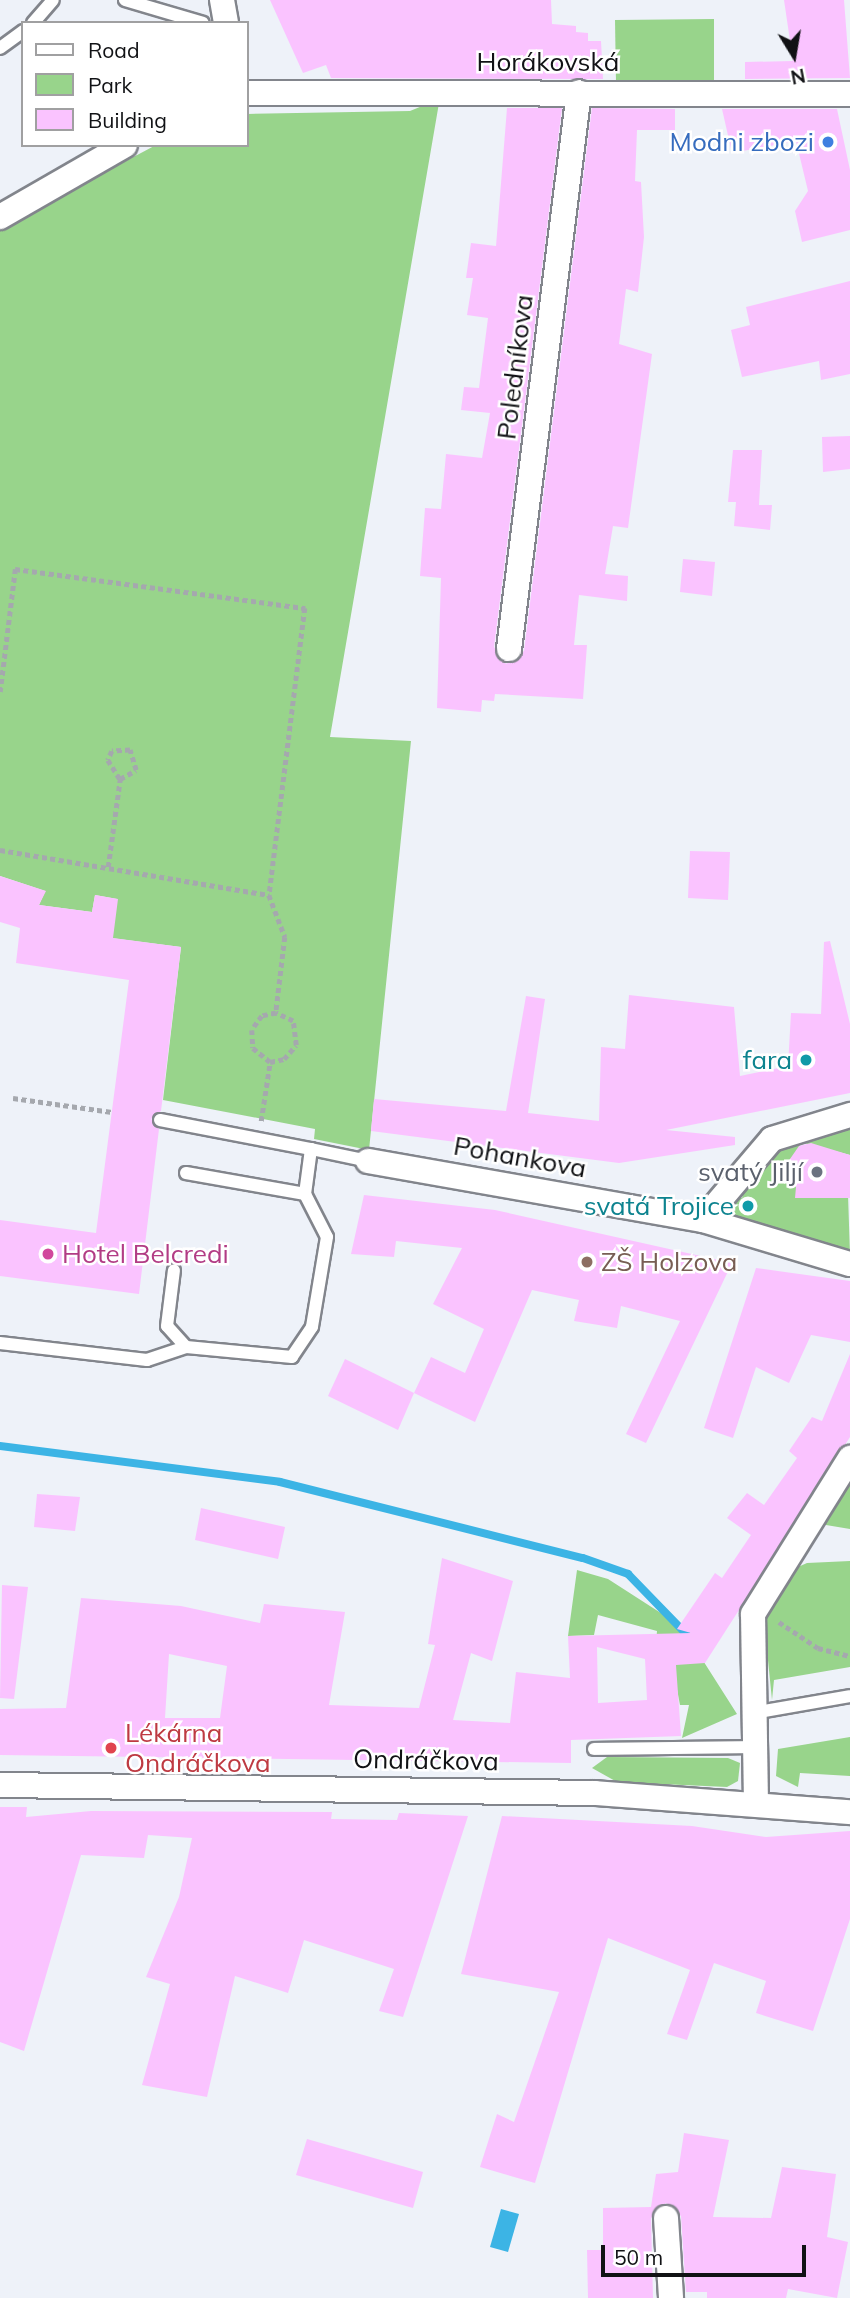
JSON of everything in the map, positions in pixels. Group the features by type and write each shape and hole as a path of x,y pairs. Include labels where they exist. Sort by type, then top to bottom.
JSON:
{"street":[{"path":"222,0 226,21"},
{"name":"Poledníkova","path":"509,649 579,92"},
{"name":"Horákovská","path":"248,93 850,94"},
{"path":"0,217 122,147"},
{"path":"703,1220 772,1139 850,1115"},
{"name":"Pohankova","path":"368,1161 703,1220 850,1265"},
{"path":"756,1804 753,1705 757,1608 850,1458"},
{"name":"Ondráčkova","path":"0,1785 568,1792 850,1811"},
{"path":"666,2218 671,2298"}],"lane":[{"path":"35,21 53,0"},
{"path":"125,0 197,21"},
{"path":"0,48 21,32"},
{"path":"160,1120 368,1161"},
{"path":"0,1343 147,1360 186,1347 292,1357 312,1327 327,1237 305,1194 311,1149"},
{"path":"186,1173 305,1194"},
{"path":"174,1270 167,1326 186,1347"},
{"path":"753,1705 850,1696"},
{"path":"594,1749 754,1747"}],"path":[{"path":"0,692 15,569 305,608 269,895 285,937 276,1013"},
{"path":"108,867 120,779 108,760 112,751 130,750 136,770 120,779"},
{"path":"0,850 269,895"},
{"path":"276,1013 293,1021 296,1045 284,1059 270,1062 253,1048 252,1030 262,1016 276,1013"},
{"path":"258,1139 270,1062"},
{"path":"13,1098 111,1112"},
{"path":"757,1608 811,1644 850,1656"}],"green space":[{"path":"714,19 714,81 616,82 615,20"},
{"path":"432,102 439,103 330,737 411,741 369,1150 314,1139 315,1129 163,1100 181,947 111,938 117,899 95,895 92,912 39,905 45,891 0,876 0,228 152,147 248,147 248,114 410,111"},
{"path":"850,1127 850,1155 800,1142 798,1156 783,1169 797,1184 796,1198 848,1194 850,1255 732,1215 734,1198 742,1198 747,1183 778,1151 793,1141"},
{"path":"850,1478 850,1529 820,1524"},
{"path":"850,1561 850,1667 774,1680 772,1700 763,1611 789,1571 807,1563"},
{"path":"577,1570 608,1579 681,1626 737,1714 682,1738 689,1705 680,1705 671,1659 655,1653 657,1631 598,1615 594,1635 568,1636"},
{"path":"850,1737 850,1776 800,1773 798,1787 776,1776 778,1749"},
{"path":"607,1757 728,1758 740,1763 738,1781 727,1787 617,1782 592,1768"}],"water":[{"path":"501,2209 519,2214 508,2252 490,2247"}],"building":[{"path":"270,0 551,0 552,24 576,26 576,32 588,33 588,41 601,41 603,79 331,78 326,65 303,73"},
{"path":"784,0 844,0 850,78 745,79 745,62 793,61"},
{"path":"507,108 562,108 494,647 506,664 524,651 592,108 675,109 675,130 637,130 635,181 641,182 644,237 638,292 626,289 619,344 652,354 628,528 613,526 605,574 628,576 627,601 579,595 574,645 587,645 583,699 495,694 494,701 482,700 481,712 437,708 441,578 420,576 425,508 441,509 446,454 482,458 490,413 461,410 464,387 479,388 488,318 467,315 473,278 466,278 471,243 496,246"},
{"path":"722,109 837,109 850,170 850,230 802,242 795,211 808,191 796,141 732,153"},
{"path":"850,281 850,374 821,380 819,361 742,377 731,330 750,325 746,307"},
{"path":"850,436 850,469 823,472 822,437"},
{"path":"733,450 762,450 759,505 772,505 770,530 734,526 736,502 728,502"},
{"path":"683,559 715,562 712,596 680,592"},
{"path":"690,851 730,852 728,900 688,898"},
{"path":"0,876 46,891 39,905 92,912 95,895 118,899 113,938 181,947 161,1111 151,1119 159,1129 139,1294 0,1276 0,1220 96,1233 129,980 16,963 20,928 0,922"},
{"path":"830,941 850,1024 850,1093 666,1130 735,1137 735,1145 619,1163 371,1131 374,1099 506,1111 526,996 545,999 528,1113 599,1121 601,1047 625,1049 629,995 734,1007 740,1076 788,1066 791,1013 821,1014 824,942"},
{"name":"svatý Jiljí","path":"811,1143 850,1155 850,1198 795,1198 796,1187 783,1169 799,1146"},
{"path":"364,1195 495,1210 732,1263 646,1443 626,1434 680,1321 621,1306 617,1328 574,1321 579,1300 532,1290 475,1422 414,1393 431,1357 465,1373 484,1329 433,1304 462,1248 396,1241 394,1257 351,1254"},
{"path":"756,1268 850,1281 850,1342 811,1335 789,1383 756,1367 733,1438 704,1428"},
{"path":"850,1354 850,1437 705,1663 676,1665 681,1736 571,1740 571,1763 0,1755 0,1709 66,1708 81,1598 181,1606 260,1623 264,1604 345,1612 329,1705 419,1708 435,1645 428,1644 442,1558 513,1581 492,1661 471,1653 453,1720 510,1723 516,1672 570,1678 568,1636 691,1633 677,1629 715,1573 722,1578 751,1535 727,1518 747,1493 764,1505 797,1458 789,1451 812,1417 822,1421","holes":["597,1647 645,1659 647,1700 598,1703","169,1654 227,1666 220,1718 165,1718"]},
{"path":"345,1359 414,1393 398,1430 328,1396"},
{"path":"37,1494 80,1497 75,1531 34,1527"},
{"path":"201,1508 285,1527 278,1559 195,1540"},
{"path":"2,1585 28,1587 14,1699 0,1698"},
{"path":"0,1807 27,1807 26,1817 91,1811 332,1812 331,1819 397,1820 399,1813 468,1816 403,2017 379,2011 394,1969 304,1940 288,1993 235,1976 207,2097 142,2085 170,1984 146,1977 179,1897 192,1838 148,1835 144,1858 81,1855 24,2051 0,2042"},
{"path":"502,1816 692,1826 766,1837 850,1831 850,1919 813,2031 756,2013 766,1981 714,1963 687,2040 667,2034 690,1970 608,1938 535,2183 480,2167 497,2114 514,2122 559,1992 461,1974"},
{"path":"684,2133 729,2140 713,2217 771,2218 782,2167 836,2174 827,2237 848,2242 837,2298 788,2289 786,2298 707,2298 707,2292 686,2292 681,2216 666,2203 651,2218 653,2298 588,2298 587,2250 603,2250 603,2208 651,2207 656,2174 678,2172"},
{"path":"307,2139 423,2172 413,2208 296,2175"}],"waterway":[{"path":"0,1446 280,1482 583,1558 628,1574 693,1641"}],"place":[{"name":"Modni zbozi","path":"828,142"},
{"name":"fara","path":"806,1060"},
{"name":"svatý Jiljí","path":"817,1172"},
{"name":"svatá Trojice","path":"748,1206"},
{"name":"Hotel Belcredi","path":"48,1254"},
{"name":"ZŠ Holzova","path":"587,1262"},
{"name":"Lékárna Ondráčkova","path":"111,1748"}]}
